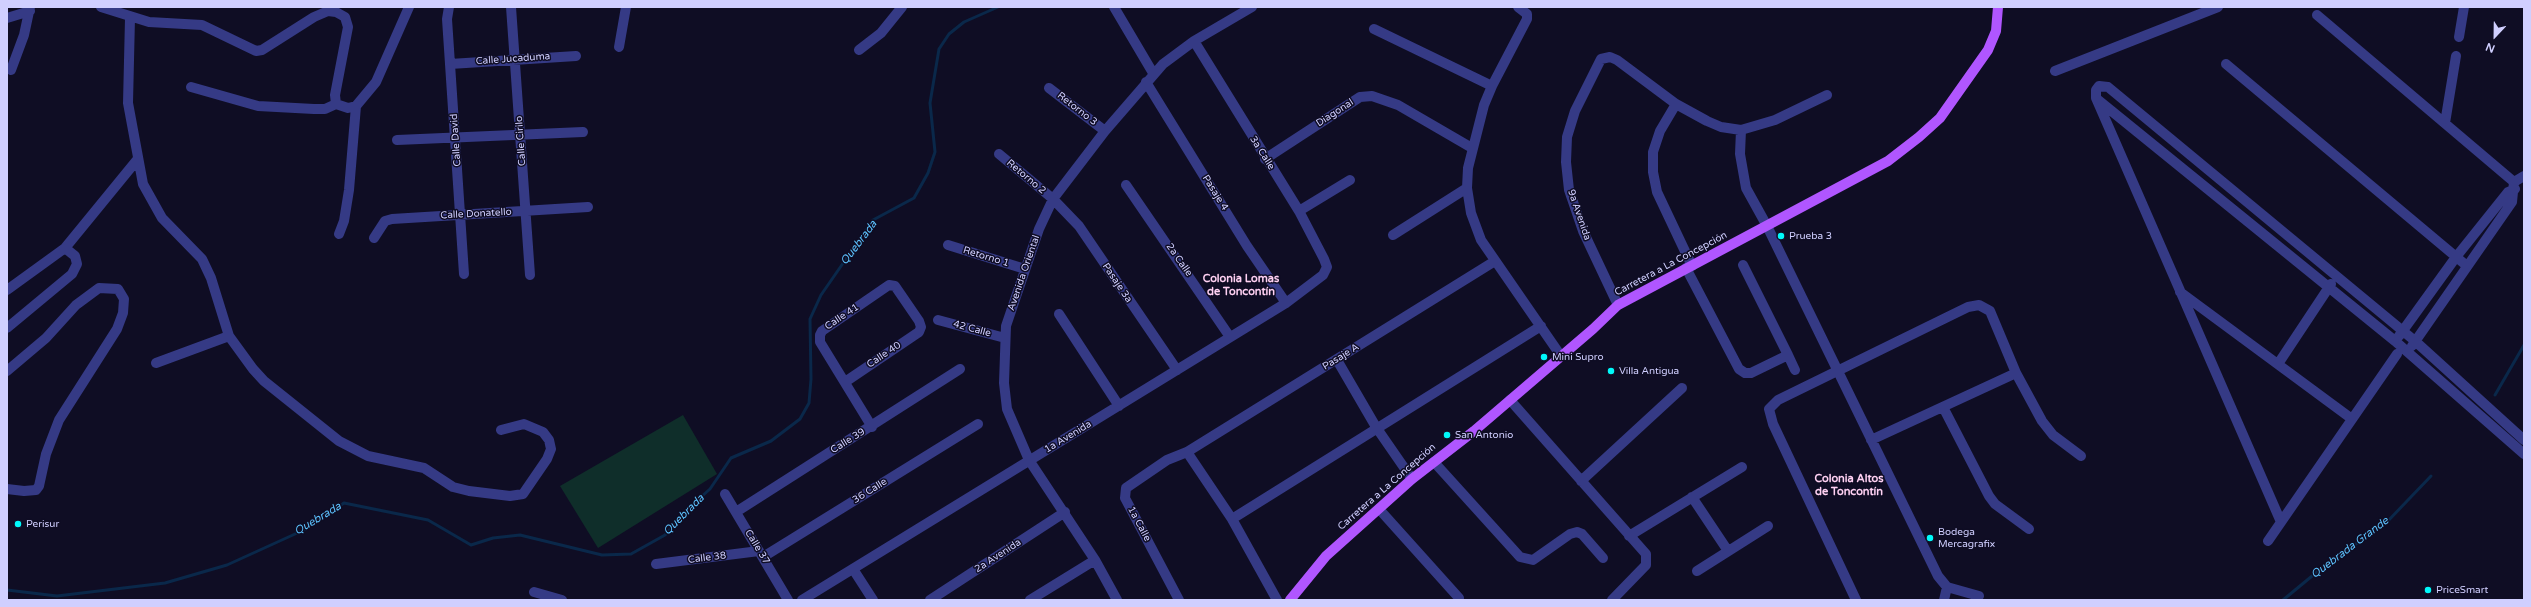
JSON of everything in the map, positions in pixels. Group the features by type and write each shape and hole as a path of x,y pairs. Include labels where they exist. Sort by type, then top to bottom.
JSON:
{"main road":[{"name":"Carretera a La Concepción","path":"1290,600 1326,556 1412,479 1510,400 1618,305 1888,161 1940,118 1988,50 1996,30 1998,7"}],"street":[{"path":"101,7 130,18 149,22 202,25 256,51 262,50 314,16 328,11 336,12 345,17 348,27 334,95 336,104"},
{"path":"338,234 344,221 349,190 356,106 376,82 409,7"},
{"name":"Calle David","path":"449,7 450,64 464,274"},
{"name":"Calle Cirilo","path":"511,7 524,211 530,276"},
{"path":"619,47 626,7"},
{"path":"859,50 881,34 902,7"},
{"path":"1114,7 1153,73"},
{"name":"Avenida Oriental","path":"1117,600 1095,560 1065,512 1029,460 1007,409 1004,383 1006,326 1025,269 1053,199 1105,131 1153,73 1194,41 1252,7"},
{"path":"1518,7 1527,14 1527,19 1492,86 1472,148 1467,188 1471,213 1481,240 1561,356"},
{"path":"2055,71 2218,7"},
{"path":"2458,37 2464,7"},
{"path":"7,18 30,9"},
{"path":"11,70 24,35 30,9"},
{"path":"2317,15 2445,123 2514,185"},
{"path":"130,18 128,103 137,160 143,184 152,203 162,218 202,259 211,278 229,336 264,381 340,441 368,456 424,468 453,486 510,496 523,494 528,489 547,459 551,449 549,440 543,432 524,424 501,430"},
{"path":"1374,29 1492,86"},
{"name":"3a Calle","path":"1194,41 1265,159 1299,211 1327,267"},
{"name":"Calle Jucaduma","path":"450,64 576,56"},
{"path":"2445,123 2456,56"},
{"name":"9a Avenida","path":"1618,305 1583,231 1569,190 1566,162 1567,136 1575,111 1597,64 1605,57 1617,60 1676,104"},
{"path":"2226,64 2467,266"},
{"name":"Pasaje 4","path":"1146,82 1247,246 1286,303"},
{"path":"191,86 258,106 314,109 325,108 336,104 348,108 356,106"},
{"path":"2281,522 2096,98 2096,90 2100,86 2108,87 2415,341 2524,440"},
{"name":"Retorno 3","path":"1049,88 1105,131"},
{"path":"1788,355 1751,373 1745,373 1738,369 1689,267 1657,192 1653,172 1653,152 1660,131 1676,104 1706,121 1722,127 1741,130 1775,120 1827,95"},
{"name":"Diagonal","path":"1265,159 1360,97 1372,96 1384,98 1398,105 1472,148"},
{"path":"2096,98 2395,341 2524,454"},
{"path":"1741,130 1742,173 1746,188 1767,226 1938,576 1947,587 1979,596"},
{"path":"397,140 520,136 583,132"},
{"name":"Retorno 2","path":"999,154 1053,199"},
{"path":"7,290 65,248 137,160"},
{"path":"2395,341 2456,257 2508,192 2524,176"},
{"path":"1299,211 1350,180"},
{"name":"2a Calle","path":"1126,185 1230,337"},
{"path":"2408,352 2512,202 2514,185"},
{"path":"1393,235 1467,188"},
{"name":"Pasaje 3a","path":"1053,199 1079,226 1177,370"},
{"name":"Calle Donatello","path":"374,238 385,221 461,214 588,207"},
{"name":"Retorno 1","path":"948,245 1025,269"},
{"path":"7,328 72,274 77,264 75,256 65,248"},
{"name":"Pasaje A","path":"1186,452 1495,261"},
{"path":"1743,265 1795,370"},
{"name":"1a Avenida","path":"808,599 853,569 1029,460 1120,406 1286,303 1318,280 1327,267"},
{"path":"2278,364 2336,276"},
{"name":"Calle 41","path":"872,427 820,342 822,331 889,285 895,286 900,291 921,326"},
{"path":"7,371 46,338 76,305 99,288 118,289 124,299 123,313 117,329 59,420 46,454 39,486 36,490 24,491 7,489"},
{"path":"2180,292 2352,419"},
{"path":"1856,600 1770,413 1769,408 1778,400 1974,305 1986,307 1990,311 2016,373 2042,421 2053,435 2081,456"},
{"path":"1059,314 1120,406"},
{"name":"42 Calle","path":"938,320 1005,338"},
{"name":"Calle 40","path":"845,382 919,332 921,326"},
{"path":"1232,519 1376,427 1541,326"},
{"path":"156,362 229,336"},
{"path":"2268,541 2397,354"},
{"path":"1337,360 1376,427 1412,479"},
{"name":"Calle 39","path":"736,512 872,427 960,369"},
{"path":"1871,440 2016,373"},
{"path":"1581,481 1682,388"},
{"path":"1510,400 1646,554 1647,561 1643,568 1612,600"},
{"path":"1943,406 1989,496 1995,504 2029,529"},
{"name":"36 Calle","path":"761,554 978,424"},
{"path":"2504,437 2511,428"},
{"path":"1186,452 1232,519 1277,600"},
{"name":"1a Calle","path":"1179,600 1124,493 1126,488 1167,460 1186,452"},
{"path":"1434,462 1520,557 1533,560 1570,534 1577,532 1582,534 1603,558"},
{"path":"1629,536 1742,467"},
{"name":"Calle 37","path":"725,494 788,600"},
{"path":"1692,498 1728,551"},
{"path":"1379,509 1459,598"},
{"name":"2a Avenida","path":"930,600 1065,512"},
{"path":"1697,571 1768,526"},
{"name":"Calle 38","path":"656,564 761,554"},
{"path":"1030,600 1095,560"},
{"path":"853,569 873,600"},
{"path":"1944,600 1947,587"},
{"path":"534,592 562,600"}],"green space":[{"path":"683,415 717,474 598,548 560,486"}],"waterway":[{"name":"Quebrada","path":"7,590 57,596 165,583 227,565 306,529 344,503 428,520 471,545 493,538 520,535 602,555 631,554 665,535 691,506 710,489 731,458 771,441 800,419 809,403 811,379 810,319 821,295 873,220 914,198 928,173 935,152 930,103 939,49 949,34 964,22 998,7"},
{"name":"Quebrada Grande","path":"2495,395 2524,345"},
{"name":"Quebrada Grande","path":"2283,600 2323,567 2386,523 2431,476"}],"place":[{"name":"Prueba 3","path":"1781,236"},
{"name":"Mini Supro","path":"1544,357"},
{"name":"Villa Antigua","path":"1611,371"},
{"name":"San Antonio","path":"1447,435"},
{"name":"Perisur","path":"18,524"},
{"name":"Bodega Mercagrafix","path":"1930,538"},
{"name":"PriceSmart","path":"2428,590"}],"district":[{"name":"Colonia Lomas de Toncontín","path":"1241,285"},
{"name":"Colonia Altos de Toncontín","path":"1849,485"}]}
